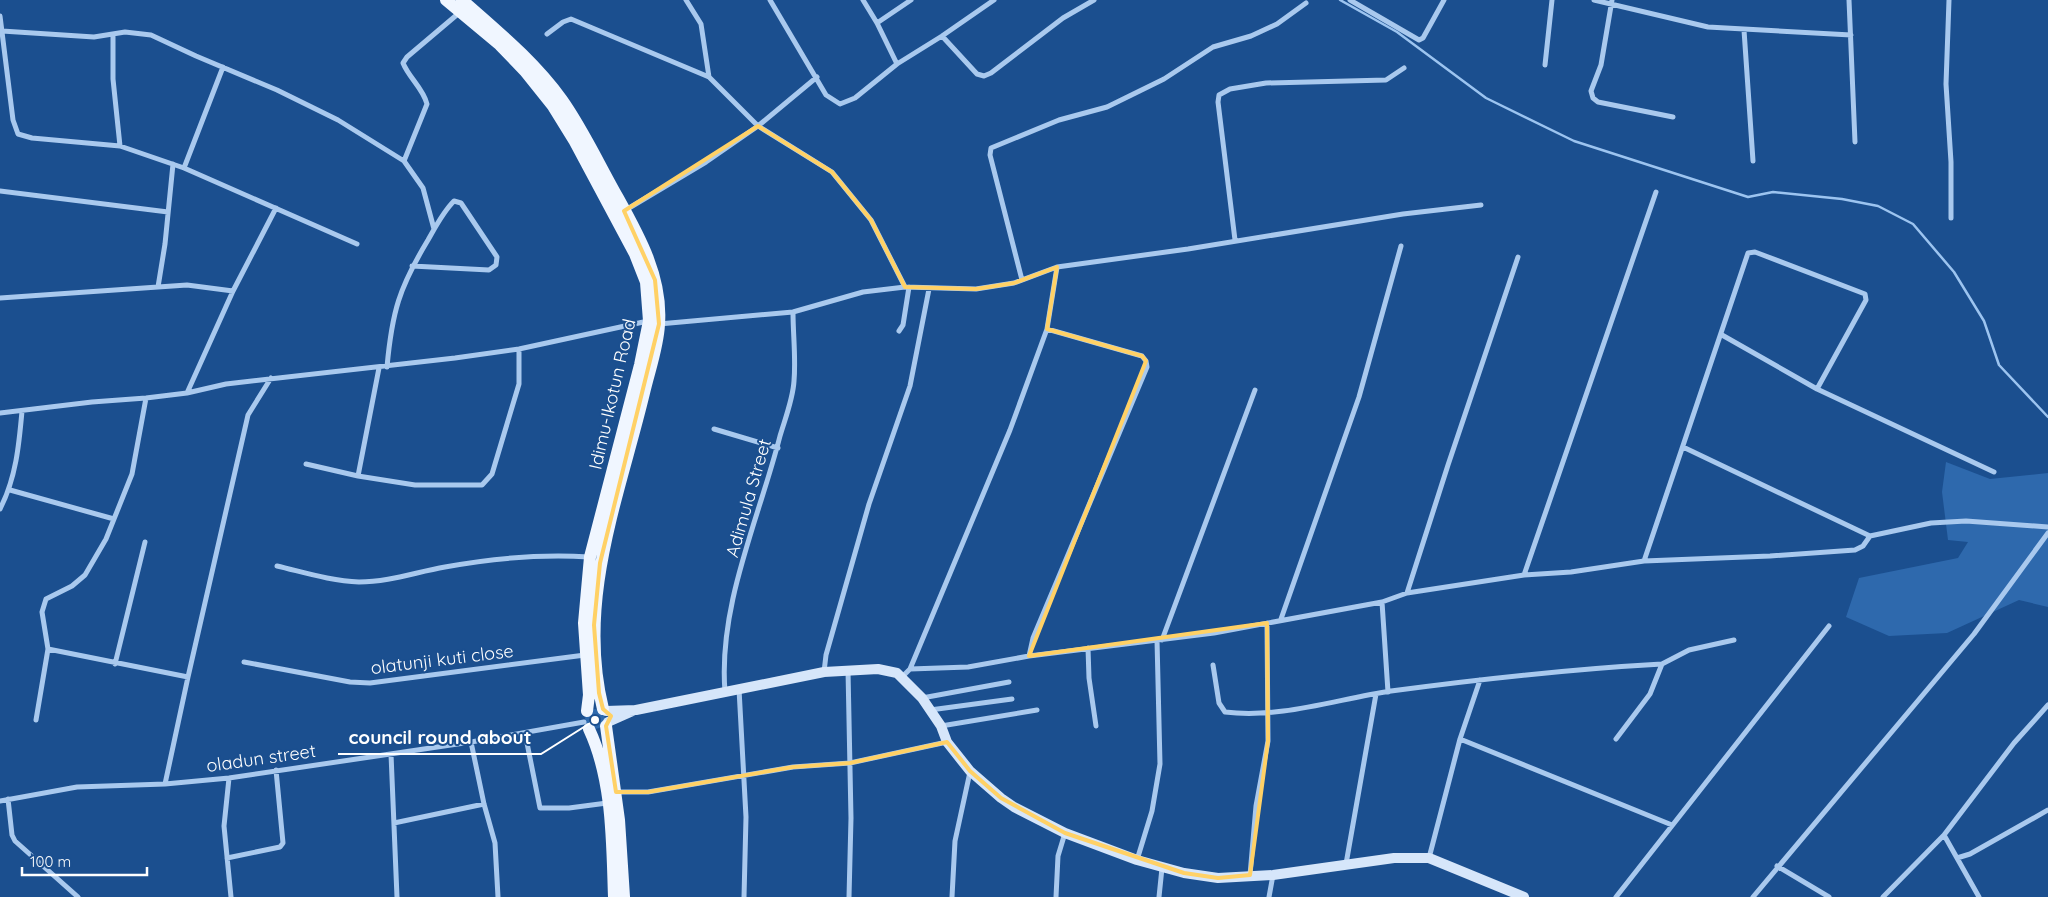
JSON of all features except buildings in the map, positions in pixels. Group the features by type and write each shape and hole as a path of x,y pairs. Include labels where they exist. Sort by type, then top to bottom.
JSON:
{"main road":[{"name":"Idimu-Ikotun Road","path":"446,0 466,4 521,52 562,99 584,135 644,249 655,280 654,322 634,435 600,563 594,625 599,693 606,717 616,792 624,897"},
{"name":"Idimu-Ikotun Road","path":"466,4 553,106 574,140 635,254 646,282 654,322 640,365 590,557 585,600 585,654 589,695 587,721 603,773 608,802 614,897"},
{"path":"597,706 606,717 600,731 587,721 597,706"}],"street":[{"path":"686,0 701,24 709,77"},
{"path":"770,0 826,95 840,104 855,98 897,64 994,0"},
{"path":"863,0 877,23 897,64"},
{"path":"877,23 912,0"},
{"path":"942,36 977,74 984,76 991,73 1063,18 1094,0"},
{"path":"1350,0 1418,40 1423,38 1444,0"},
{"path":"1545,65 1552,0"},
{"path":"1594,0 1612,1 1708,27 1850,35"},
{"path":"1849,0 1855,142"},
{"path":"1949,0 1946,84 1951,162 1951,218"},
{"path":"1612,1 1601,65 1591,91 1593,98 1598,102 1674,117"},
{"path":"1022,280 990,155 991,148 1059,120 1106,107 1164,79 1213,47 1251,36 1277,24 1306,3"},
{"path":"404,161 427,104 425,95 403,63 407,57 466,4"},
{"path":"0,16 3,52 18,134 32,138 120,146 184,168 357,244"},
{"path":"547,34 563,22 572,20 709,77 758,126 832,172 871,220 907,287 902,325 899,331"},
{"path":"1744,30 1753,161"},
{"path":"2,32 94,37 125,32 151,35 277,90 338,120 404,161 423,188 434,229"},
{"path":"113,34 113,79 120,146"},
{"path":"184,168 223,68"},
{"path":"1235,240 1218,102 1219,95 1230,88 1266,82 1386,80 1404,68"},
{"path":"624,211 706,162 758,126 817,77"},
{"path":"158,287 173,164"},
{"path":"0,191 168,212"},
{"path":"1524,575 1656,192"},
{"path":"387,367 396,304 412,266 434,229 454,201 461,203 497,257 496,265 490,270 412,266"},
{"path":"0,413 187,393 226,384 271,378 379,368 519,349 654,322 793,312 864,292 907,287 976,289 1022,280 1057,267 1403,214 1481,205"},
{"path":"187,393 233,291 276,208"},
{"path":"1281,619 1359,398 1401,246"},
{"path":"1644,561 1704,381 1722,335 1748,253 1755,252 1865,294 1866,300 1817,389"},
{"path":"1407,593 1518,257"},
{"path":"902,677 910,669 1010,430 1047,330 1057,267"},
{"path":"0,298 187,285 233,291"},
{"path":"824,672 826,655 869,504 910,386 929,289"},
{"name":"Adimula Street","path":"725,692 723,665 727,633 741,568 778,448 794,382 793,312"},
{"path":"1029,656 1033,638 1086,508 1147,367 1146,361 1142,356 1047,330"},
{"path":"1722,335 1817,389 1994,472"},
{"path":"306,464 358,476 415,485 482,485 488,480 519,384 519,349"},
{"path":"358,476 379,368"},
{"path":"165,784 248,415 271,378"},
{"path":"1137,860 1152,811 1160,764 1159,640 1255,390"},
{"path":"36,720 48,649 42,605 46,599 72,586 85,575 106,539 132,474 146,398"},
{"path":"0,509 10,490 20,437 22,411"},
{"path":"714,429 778,448"},
{"path":"1683,447 1870,536 1931,523 1966,520 2048,527"},
{"path":"10,490 114,519"},
{"path":"1753,897 1777,866 1974,634 2048,533"},
{"path":"910,669 968,667 1029,656 1159,640 1382,602 1407,593 1524,575 1571,572 1644,561 1770,556 1855,550 1863,546 1870,536"},
{"path":"115,664 145,542"},
{"path":"276,566 358,582 394,579 430,570 508,557 550,555 590,557"},
{"path":"1382,602 1388,692"},
{"path":"1250,874 1256,806 1268,741 1267,623"},
{"path":"1616,897 1829,626"},
{"path":"1213,665 1219,703 1226,712 1268,712 1388,692 1480,680 1568,670 1662,664 1689,650 1734,640"},
{"path":"1088,648 1089,678 1096,726"},
{"path":"48,649 115,664 188,677"},
{"name":"olatunji kuti close","path":"244,662 350,682 370,683 585,654"},
{"path":"1616,739 1650,694 1662,664"},
{"path":"848,669 850,763 849,897"},
{"path":"606,717 824,672 848,669 889,670 902,677 922,698 941,726 947,742 970,771 1014,807 1065,833 1137,860 1162,868 1218,878 1250,874 1273,874 1394,858 1429,858 1524,897"},
{"path":"1429,858 1460,739 1480,680"},
{"path":"922,698 1009,682"},
{"path":"739,689 747,839 744,897"},
{"path":"1346,864 1376,694"},
{"path":"930,710 1012,699"},
{"path":"1883,897 1944,835 2014,742 2048,705"},
{"path":"941,726 1037,710"},
{"name":"oladun street","path":"0,801 77,787 165,784 229,778 471,742 587,721"},
{"path":"525,733 538,806 540,808 568,808 608,802"},
{"path":"1460,739 1672,825"},
{"path":"471,742 484,804 495,843 498,897"},
{"path":"616,792 648,792 793,767 850,763 947,742"},
{"path":"391,754 397,897"},
{"path":"227,858 280,847 283,843 276,770"},
{"path":"952,897 955,841 970,771"},
{"path":"229,778 224,818 231,897"},
{"path":"8,800 12,835 15,841 78,897"},
{"path":"394,823 484,804"},
{"path":"1957,858 1970,854 2048,810"},
{"path":"1056,897 1058,856 1065,833"},
{"path":"1944,835 1979,897"},
{"path":"1962,867 1970,854"},
{"path":"1777,866 1828,897"},
{"path":"1159,897 1162,868"},
{"path":"1269,897 1273,874"}],"highlighted area":[{"path":"758,126 832,172 871,220 905,287 976,289 1014,283 1057,267 1047,329 1142,356 1146,361 1029,656 1267,623 1268,741 1250,875 1218,878 1184,873 1065,833 1001,798 970,771 947,742 850,763 793,767 648,792 616,792 606,726 611,716 603,709 599,693 594,625 600,563 659,324 655,280 624,211"}],"shaded area":[{"path":"1946,462 1990,479 2048,473 2048,607 2019,600 1947,633 1889,636 1846,617 1859,578 1958,558 1968,542 1948,540 1942,492"},
{"path":"595,709 602,712 605,719 602,726 595,729 588,726 585,719 588,712"}],"waterway":[{"path":"1340,0 1397,32 1486,98 1574,141 1748,197 1773,192 1842,199 1878,206 1913,224 1954,272 1984,321 1999,365 2048,417"}],"place":[{"name":"council round about","path":"595,720"}]}
